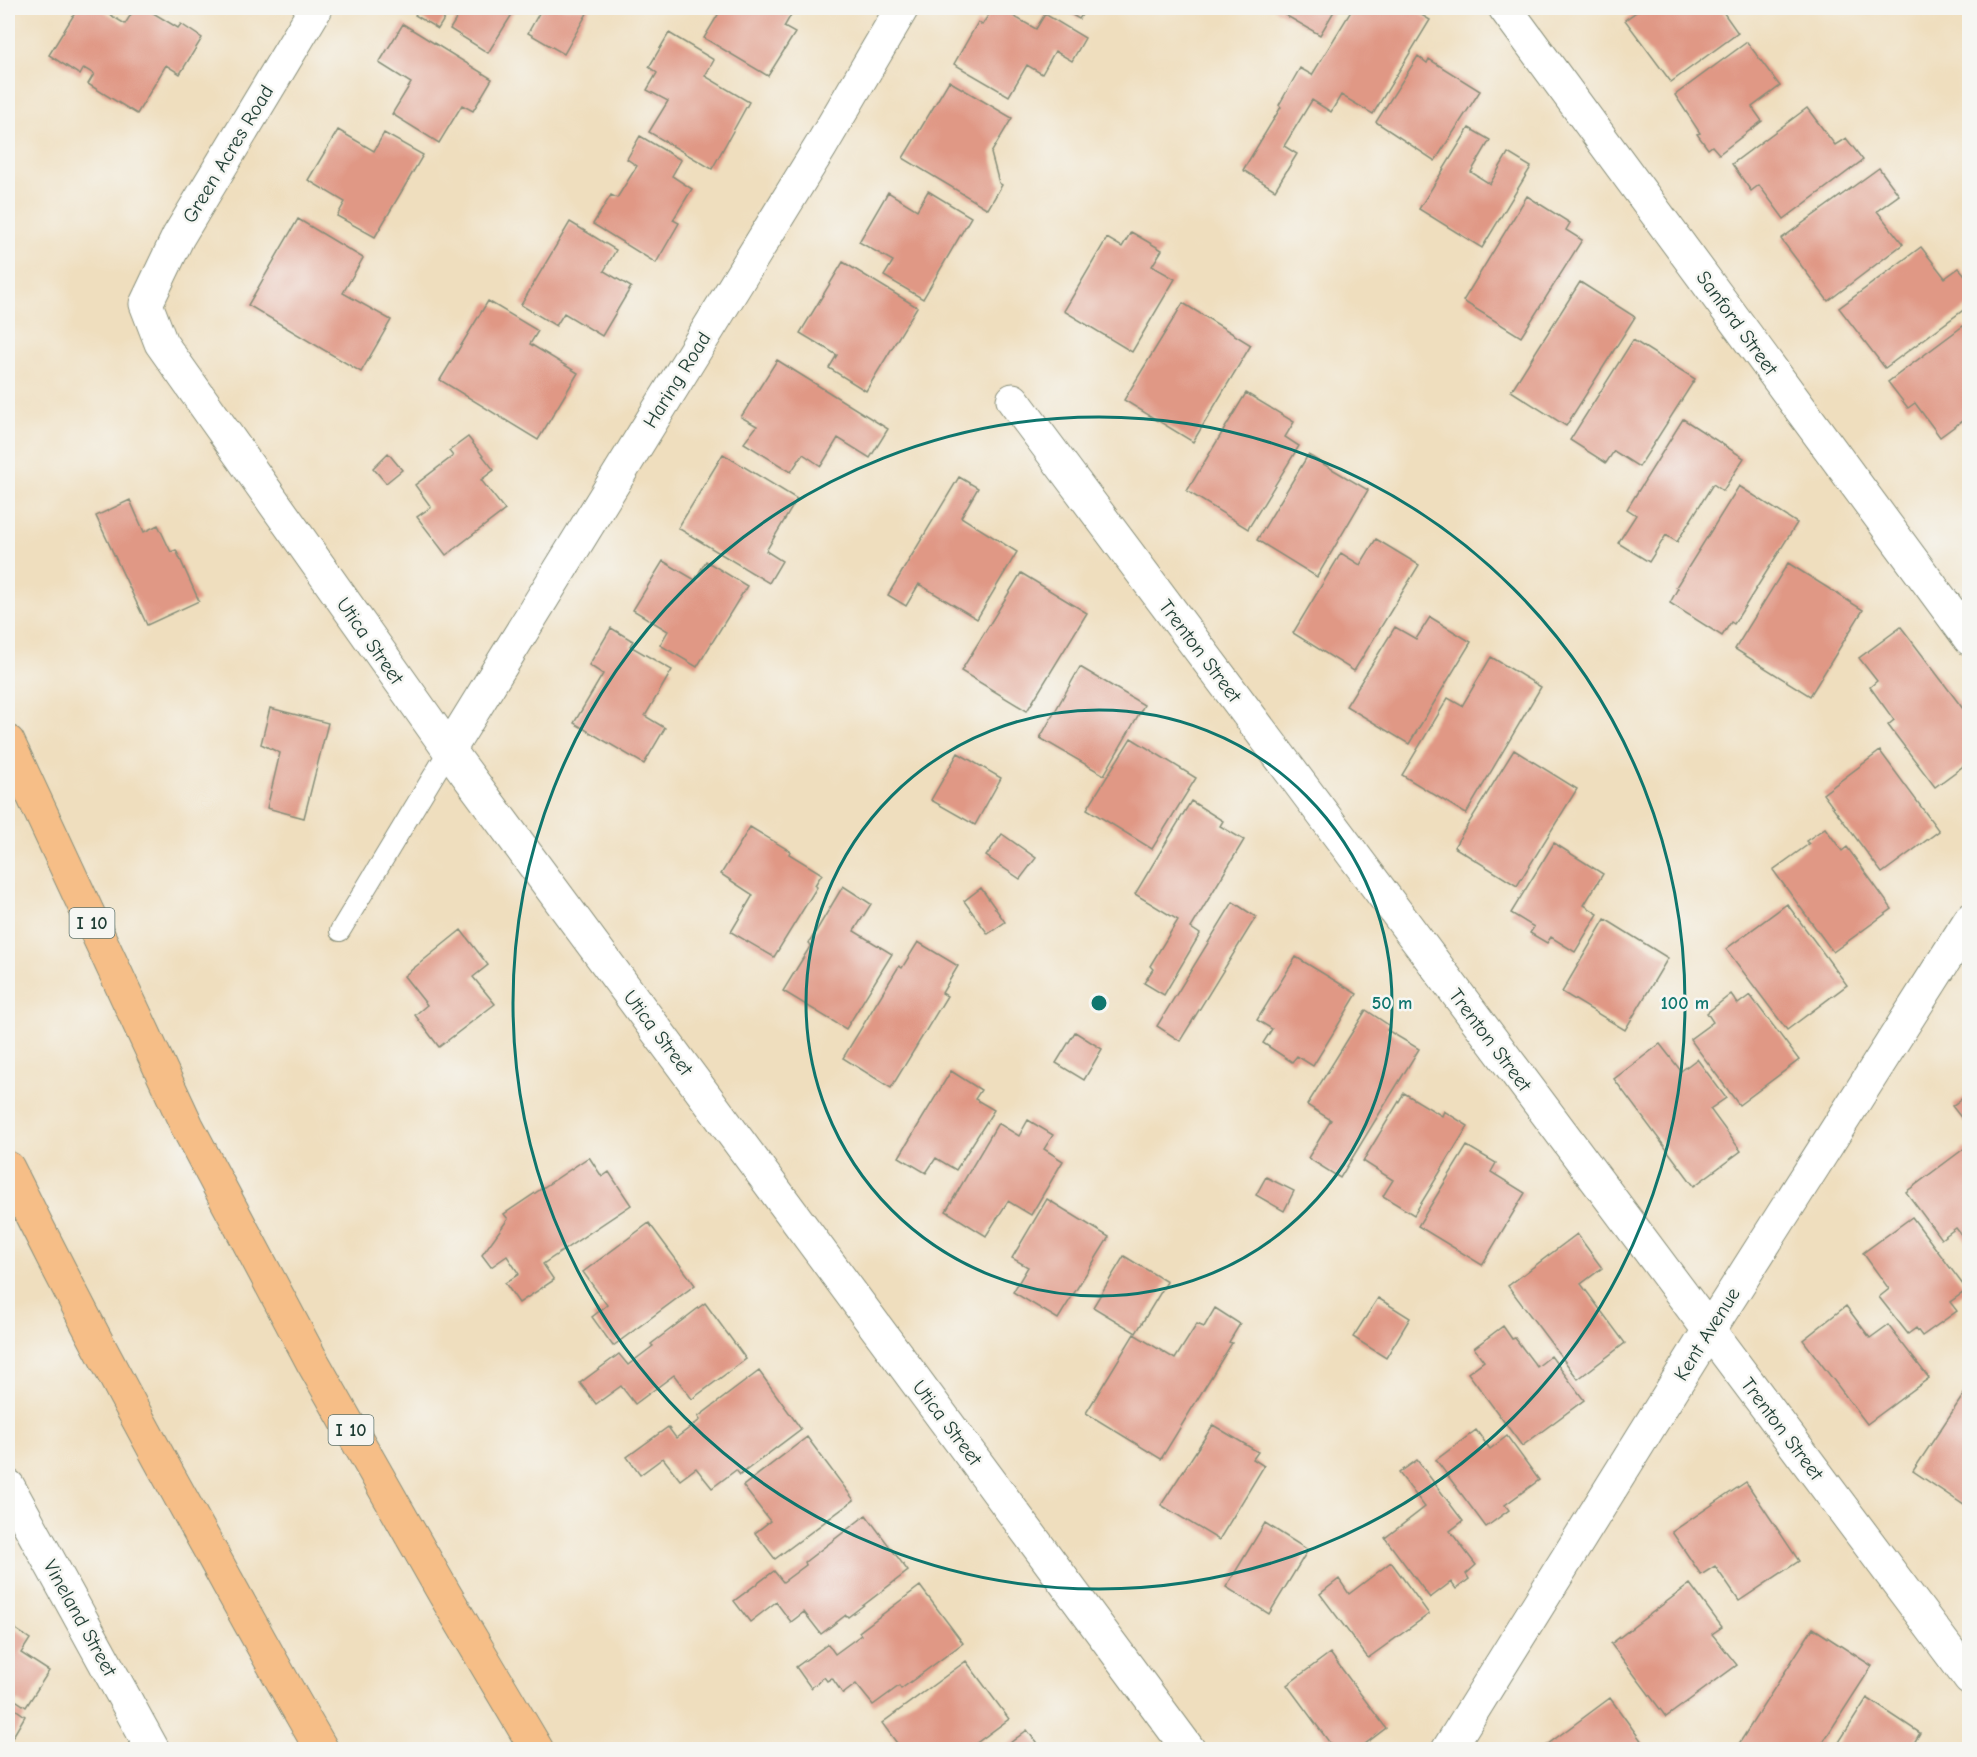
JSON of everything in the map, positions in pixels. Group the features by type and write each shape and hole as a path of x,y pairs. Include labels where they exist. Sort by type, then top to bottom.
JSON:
{"highway":[{"name":"I 10","path":"8,742 187,1126 318,1371 444,1593 537,1749"},
{"path":"8,1168 165,1470 287,1691 322,1749"}],"street":[{"name":"Green Acres Road","path":"146,304 178,237 316,8"},
{"name":"Haring Road","path":"449,750 814,157 902,8"},
{"name":"Sanford Street","path":"1505,8 1970,639"},
{"name":"Utica Street","path":"146,304 160,343 449,750 1189,1749"},
{"name":"Trenton Street","path":"1013,400 1708,1332 1970,1679"},
{"name":"Kent Avenue","path":"1448,1749 1708,1332 1970,920"},
{"name":"Vineland Street","path":"9,1494 153,1749"}],"lane":[{"path":"340,931 449,750"}],"building":[{"path":"78,8 99,8 125,24 135,8 145,8 178,28 181,24 202,38 180,74 166,65 137,114 88,84 94,74 84,68 80,75 49,55"},
{"path":"420,8 516,8 488,53 450,29 458,16 449,11 438,29 415,15"},
{"path":"542,8 590,8 564,54 528,33"},
{"path":"722,8 795,8 784,27 795,33 768,76 704,38"},
{"path":"993,8 999,8 1036,29 1045,14 1085,38 1072,61 1055,51 1042,74 1027,65 1009,96 954,64 978,22 982,25"},
{"path":"1060,8 1087,8 1079,19"},
{"path":"1273,8 1336,8 1320,35"},
{"path":"1353,8 1410,8 1430,20 1373,114 1341,95 1331,112 1312,100 1284,146 1297,154 1275,190 1243,170 1281,107 1279,105 1300,68 1312,75"},
{"path":"1642,8 1723,8 1721,9 1738,33 1671,82 1625,20"},
{"path":"403,24 492,79 473,111 462,105 439,143 392,114 411,83 379,63"},
{"path":"669,33 714,60 705,76 749,102 712,169 649,132 668,101 647,90 657,73 649,67"},
{"path":"1747,42 1780,86 1752,107 1762,121 1719,154 1712,146 1708,149 1675,95"},
{"path":"1418,56 1427,63 1429,59 1480,91 1435,161 1376,122"},
{"path":"949,81 1012,118 991,153 999,183 1002,185 988,209 903,158"},
{"path":"1807,108 1835,145 1846,138 1863,160 1784,219 1759,185 1751,191 1732,164"},
{"path":"1469,128 1490,140 1471,172 1490,184 1508,153 1531,167 1482,248 1419,209"},
{"path":"338,130 374,151 384,133 423,155 375,237 337,216 345,202 308,180"},
{"path":"640,136 681,160 672,176 692,189 673,220 679,223 656,263 593,224 611,195 617,198 637,166 627,159"},
{"path":"1879,168 1899,195 1877,211 1903,244 1828,301 1781,239"},
{"path":"928,191 971,217 923,299 884,276 893,261 859,242 888,192 917,210"},
{"path":"1527,196 1570,223 1566,230 1582,240 1521,337 1463,301"},
{"path":"298,219 363,258 343,293 391,320 361,372 248,305"},
{"path":"570,222 616,250 604,271 631,287 602,336 564,313 556,326 521,305"},
{"path":"1131,232 1162,250 1152,266 1175,279 1132,352 1064,311 1107,238 1122,247"},
{"path":"1921,247 1945,278 1959,268 1970,281 1970,305 1885,368 1839,308"},
{"path":"843,262 917,307 866,391 829,368 837,355 800,333"},
{"path":"1580,282 1635,317 1566,426 1511,391"},
{"path":"488,301 538,331 530,344 578,373 538,440 440,380"},
{"path":"1183,303 1251,345 1193,442 1124,400"},
{"path":"1963,326 1970,334 1970,415 1940,437 1915,403 1908,408 1888,382"},
{"path":"1633,340 1695,379 1639,467 1614,451 1606,463 1570,440"},
{"path":"777,360 888,429 870,458 838,438 821,466 803,454 791,472 744,443 757,426 741,417"},
{"path":"1246,393 1294,422 1285,437 1299,446 1248,529 1187,491"},
{"path":"1683,419 1744,458 1723,491 1713,484 1677,542 1666,535 1649,562 1618,543 1636,515 1627,509"},
{"path":"468,437 494,470 481,480 505,510 446,555 417,517 431,507 415,485 453,456 449,451"},
{"path":"388,453 402,470 386,483 373,468"},
{"path":"723,454 797,499 766,551 782,561 769,583 678,528"},
{"path":"1308,455 1368,490 1317,577 1257,540"},
{"path":"959,477 978,488 961,517 1017,552 977,619 919,584 906,606 888,595"},
{"path":"1739,486 1797,523 1734,624 1731,622 1722,636 1670,603 1678,588 1676,587"},
{"path":"130,500 144,532 158,525 171,552 176,550 199,601 147,625 96,516"},
{"path":"1376,539 1419,565 1354,671 1293,633 1341,553 1360,565"},
{"path":"663,561 695,580 706,561 747,586 697,667 660,645 668,631 633,610"},
{"path":"1788,563 1863,610 1810,696 1735,649"},
{"path":"1021,573 1087,613 1027,711 961,671"},
{"path":"1430,617 1471,642 1409,744 1346,706 1395,627 1416,639"},
{"path":"1901,627 1970,718 1970,761 1935,787 1888,725 1894,720 1870,687 1877,681 1859,658"},
{"path":"611,628 633,641 630,646 672,670 645,716 665,728 644,764 574,723 603,674 589,665"},
{"path":"1491,657 1541,687 1466,814 1402,775 1448,698 1462,706"},
{"path":"1080,667 1144,705 1104,775 1040,738"},
{"path":"270,708 328,723 304,818 267,808 280,753 261,744"},
{"path":"1131,738 1196,778 1152,849 1087,809"},
{"path":"1514,750 1577,789 1517,886 1454,847"},
{"path":"1880,751 1939,831 1882,873 1823,794"},
{"path":"958,753 1001,778 975,825 931,800"},
{"path":"1191,801 1223,821 1220,826 1244,840 1191,928 1200,934 1164,995 1144,983 1153,969 1150,966 1178,920 1135,894"},
{"path":"750,827 822,874 815,885 817,887 774,957 731,932 753,895 721,874"},
{"path":"1825,828 1842,851 1847,847 1892,909 1833,952 1773,870 1809,844 1806,841"},
{"path":"1002,834 1036,858 1020,879 986,856"},
{"path":"1554,843 1603,874 1584,905 1598,914 1575,952 1551,937 1547,943 1530,933 1534,927 1511,913"},
{"path":"843,886 871,904 854,931 892,954 846,1029 783,991"},
{"path":"981,888 1005,922 988,934 964,901"},
{"path":"1233,902 1256,917 1180,1041 1157,1026"},
{"path":"1787,904 1847,985 1787,1030 1726,949"},
{"path":"1605,919 1668,958 1625,1030 1562,992"},
{"path":"461,930 488,965 473,977 495,1004 439,1047 415,1015 427,1005 404,976"},
{"path":"918,942 958,966 942,993 947,996 891,1088 843,1058 899,966 902,968"},
{"path":"1296,957 1357,994 1313,1066 1297,1056 1292,1062 1263,1043 1272,1029 1257,1020"},
{"path":"1731,994 1738,1004 1750,995 1799,1060 1739,1105 1690,1039 1713,1022 1707,1013"},
{"path":"1366,1010 1390,1026 1387,1030 1419,1049 1340,1178 1308,1158 1331,1120 1307,1105"},
{"path":"1075,1032 1102,1049 1084,1080 1056,1063"},
{"path":"1660,1044 1681,1071 1697,1059 1726,1098 1710,1109 1741,1151 1694,1186 1614,1079"},
{"path":"951,1071 981,1090 975,1099 994,1110 956,1170 936,1158 926,1173 899,1157"},
{"path":"1404,1093 1442,1116 1444,1111 1468,1126 1414,1215 1383,1196 1393,1180 1363,1161"},
{"path":"1970,1093 1970,1129 1952,1106"},
{"path":"1028,1120 1053,1135 1044,1149 1063,1161 1031,1215 1008,1201 986,1236 946,1211 998,1123 1019,1136"},
{"path":"1467,1146 1496,1163 1491,1172 1525,1193 1482,1265 1418,1226"},
{"path":"1965,1148 1970,1154 1970,1246 1956,1228 1941,1239 1906,1192"},
{"path":"589,1157 602,1177 609,1172 631,1205 543,1264 554,1280 519,1303 505,1283 519,1274 507,1256 491,1267 482,1255 508,1219 504,1214"},
{"path":"1266,1177 1294,1191 1284,1211 1256,1195"},
{"path":"1047,1199 1109,1237 1058,1319 1013,1292 1028,1267 1012,1258"},
{"path":"1912,1217 1967,1290 1950,1302 1957,1311 1922,1336 1916,1328 1908,1334 1879,1297 1889,1289 1863,1253"},
{"path":"649,1223 695,1285 613,1346 592,1317 607,1305 583,1272"},
{"path":"1577,1234 1602,1268 1581,1284 1625,1343 1578,1379 1508,1286"},
{"path":"1124,1256 1167,1282 1136,1333 1093,1307"},
{"path":"1378,1298 1410,1318 1386,1358 1353,1337"},
{"path":"705,1303 746,1359 692,1399 674,1375 635,1404 621,1386 596,1404 580,1383 619,1354 628,1365 653,1346 651,1344"},
{"path":"1846,1306 1870,1338 1888,1325 1929,1378 1867,1424 1803,1340"},
{"path":"1215,1308 1240,1324 1229,1342 1232,1343 1161,1459 1086,1413 1134,1334 1175,1359 1197,1324 1204,1327"},
{"path":"1503,1326 1537,1367 1551,1356 1584,1400 1522,1446 1468,1373 1484,1361 1474,1348"},
{"path":"759,1371 801,1429 740,1475 736,1470 712,1488 696,1468 680,1480 663,1458 640,1475 627,1457 668,1427 676,1438 700,1420 698,1417"},
{"path":"1970,1385 1970,1509 1913,1471"},
{"path":"1213,1425 1258,1452 1253,1459 1264,1466 1219,1540 1161,1505"},
{"path":"1476,1430 1490,1449 1507,1436 1539,1480 1505,1505 1509,1510 1486,1527 1436,1460"},
{"path":"807,1437 854,1500 775,1559 755,1533 770,1521 743,1486"},
{"path":"1417,1460 1463,1521 1450,1531 1476,1565 1466,1574 1469,1579 1456,1589 1451,1582 1430,1598 1385,1538 1425,1507 1399,1473"},
{"path":"1746,1482 1799,1561 1739,1601 1715,1566 1701,1575 1672,1532"},
{"path":"866,1515 908,1571 848,1617 846,1615 821,1634 804,1612 791,1622 776,1602 750,1622 734,1601 774,1571 783,1582"},
{"path":"1265,1523 1308,1550 1269,1614 1226,1587"},
{"path":"1391,1562 1429,1614 1368,1658 1320,1594 1339,1579 1349,1594"},
{"path":"1690,1584 1722,1627 1712,1634 1737,1665 1666,1717 1611,1644"},
{"path":"920,1586 963,1643 901,1689 899,1686 873,1705 856,1684 843,1694 832,1678 827,1681 824,1677 811,1688 796,1667 828,1644 835,1654 861,1635 859,1632"},
{"path":"8,1624 30,1639 21,1653 49,1671 26,1707 8,1695"},
{"path":"1813,1628 1872,1666 1818,1750 1735,1750"},
{"path":"1330,1653 1386,1728 1357,1750 1335,1750 1287,1685"},
{"path":"966,1661 1009,1719 967,1750 902,1750 882,1723"},
{"path":"1610,1698 1648,1750 1540,1750"},
{"path":"1867,1698 1920,1733 1910,1750 1834,1750"},
{"path":"8,1704 25,1716 8,1745"},
{"path":"1027,1730 1042,1750 1001,1750"}]}
